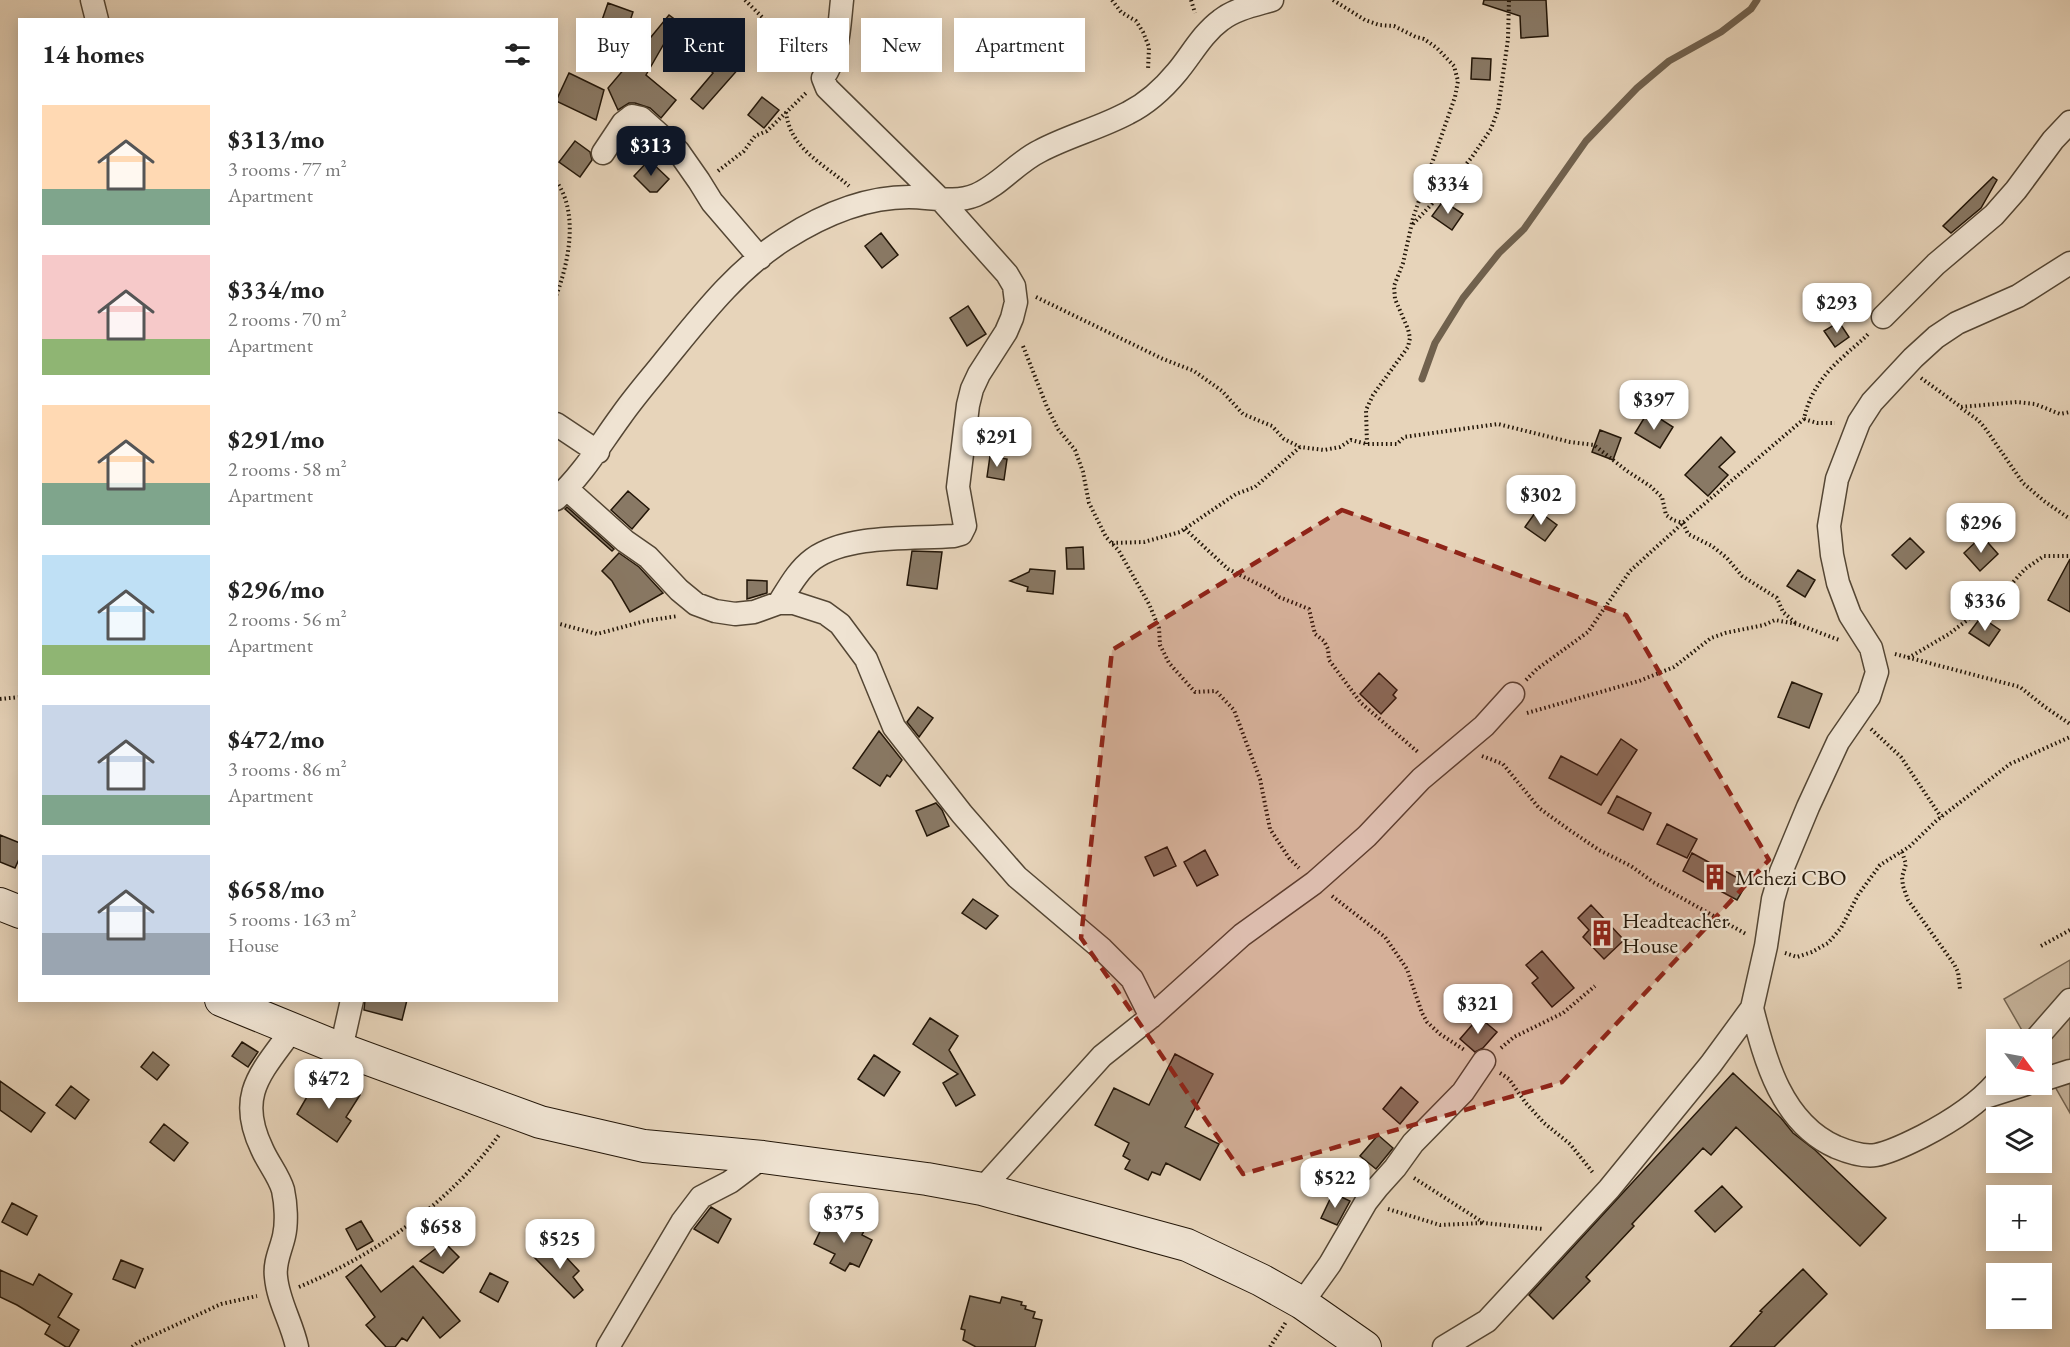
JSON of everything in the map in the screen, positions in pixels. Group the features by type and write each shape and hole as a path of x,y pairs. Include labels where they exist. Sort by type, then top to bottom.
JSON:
{"street":[{"path":"92,0 96,18"},
{"path":"779,603 796,576 804,568 813,560 835,548 873,541 962,534 966,526 958,488 972,389 1012,318 1016,302 1014,286 1007,274 941,200 827,88 823,78 837,47 842,0"},
{"path":"1151,1017 1132,979 1102,949 1017,877 894,727 866,659 840,624 825,613 794,603 779,603 754,612 735,614 714,611 696,604 679,590 648,557 562,494 583,472 622,414 694,324 760,258 785,239 837,212 864,202 906,197 960,200 976,195 1039,151 1145,104 1162,90 1198,43 1222,19 1234,12 1272,0"},
{"path":"603,153 624,123 632,116 641,118 678,151 712,202 760,258"},
{"path":"1883,317 1936,264 1994,215 2070,122"},
{"path":"1444,1347 1487,1321 1609,1189 1711,1064 1752,1008 1766,945 1773,899 1781,872 1838,742 1869,697 1877,672 1871,648 1850,615 1838,584 1829,526 1837,479 1859,423 1872,402 1936,337 1957,323 2018,296 2070,263"},
{"path":"558,425 598,452"},
{"path":"982,1189 1102,1056 1151,1017 1242,935 1314,883 1367,836 1421,779 1484,726 1513,694"},
{"path":"0,904 18,911"},
{"path":"2045,1029 2070,1000"},
{"path":"226,1002 292,1030 540,1122 644,1146 763,1157 927,1179 982,1189 1186,1245 1261,1280 1302,1303 1365,1347"},
{"path":"340,1048 352,1002"},
{"path":"1752,1008 1763,1052 1778,1086 1798,1120 1822,1141 1847,1152 1875,1155 1909,1144 1944,1125 1986,1092"},
{"path":"292,1030 261,1073 252,1092 250,1109 251,1125 283,1190 285,1234 275,1275 278,1291 297,1347"},
{"path":"1302,1303 1330,1264 1366,1202 1413,1143 1463,1092 1484,1061"},
{"path":"2052,1077 2070,1071"},
{"path":"608,1347 682,1222 701,1197 730,1182 763,1157"}],"path":[{"path":"699,181 744,152 755,136 767,131 823,78 745,0"},
{"path":"1112,0 1121,12 1136,21 1143,32 1149,47 1147,75"},
{"path":"1333,0 1365,20 1379,25 1394,26 1424,39 1445,55 1454,66 1458,81 1455,97 1411,225 1403,263 1394,286 1395,299 1408,329 1410,338 1408,347 1372,395 1366,410 1366,444"},
{"path":"1411,225 1465,166 1491,129 1498,110 1508,39 1509,0"},
{"path":"786,112 790,131 802,149 848,185 864,202"},
{"path":"558,184 569,207 571,225 563,279 558,291"},
{"path":"1014,286 1163,359 1194,371 1222,391 1243,414 1272,426 1284,438 1300,447 1324,450 1340,447 1351,440 1366,444 1397,444 1404,437 1498,424 1570,442 1594,445 1650,486 1662,497 1666,514 1673,520 1683,523 1688,534 1712,546 1727,558 1742,576 1777,598 1783,612 1797,624"},
{"path":"1883,317 1860,344 1843,356 1816,385 1804,419 1630,571 1588,632 1537,669 1513,694 1521,714 1639,681 1674,667 1711,638 1764,625 1775,620 1797,624 1837,640 2020,687 2070,724"},
{"path":"1012,318 1047,407 1058,429 1075,450 1083,472 1089,503 1149,604 1159,628 1160,645 1168,663 1195,692 1216,691 1234,710 1260,779 1270,829 1289,858 1314,883 1385,937 1407,969 1427,1022 1440,1034 1509,1079 1544,1123 1570,1144 1586,1166 1609,1189"},
{"path":"1913,358 1920,377 1978,420 2023,483 2070,519"},
{"path":"1961,407 2017,402 2035,404 2060,414 2070,412"},
{"path":"1804,419 1817,423 1859,423"},
{"path":"1112,543 1152,541 1185,529 1236,494 1255,487 1300,447"},
{"path":"1185,529 1228,569 1270,590 1279,597 1309,609 1315,634 1324,641 1328,649 1329,660 1361,703 1436,768"},
{"path":"1908,658 1949,634 2005,591 2025,569 2044,556 2070,556"},
{"path":"558,624 597,634 645,621 714,611"},
{"path":"0,699 18,697"},
{"path":"1870,728 1901,757 1941,817"},
{"path":"1460,747 1503,764 1539,808 1599,850 1631,866 1653,882 1766,945 1797,957 1828,943 1841,928 1858,895 1880,866 1902,852 1941,817 2010,764 2070,737"},
{"path":"1902,852 1906,864 1902,877 1903,886 1908,900 1954,964 1958,972 1960,988"},
{"path":"2041,946 2070,930"},
{"path":"1484,1061 1514,1037 1563,1013 1595,986"},
{"path":"132,1347 137,1342 220,1304 293,1289 359,1259 416,1218 471,1169 515,1113"},
{"path":"1395,1168 1436,1191 1484,1223"},
{"path":"1366,1202 1440,1225 1484,1223 1570,1231"}],"highlighted area":[{"path":"1342,510 1626,615 1769,860 1562,1082 1243,1174 1081,938 1112,650"}],"shaded area":[{"path":"2070,960 2070,1113 2052,1082 2052,1029 2021,1029 2004,999"}],"building":[{"path":"1484,0 1546,0 1548,36 1521,38 1520,16 1483,4"},
{"path":"608,3 633,12 631,18 603,18"},
{"path":"663,22 663,45 651,66 651,37"},
{"path":"1472,58 1491,59 1490,80 1471,79"},
{"path":"622,72 648,72 646,75 676,100 661,118 650,108 635,103 629,103 618,110 608,88"},
{"path":"736,72 703,109 691,99 713,73"},
{"path":"569,73 604,90 596,120 558,102 558,97"},
{"path":"762,97 779,110 764,128 748,115"},
{"path":"575,141 590,152 592,160 580,177 559,162"},
{"path":"649,160 669,179 657,192 650,192 634,176"},
{"path":"1993,177 1997,180 1981,208 1951,233 1943,226"},
{"path":"1443,201 1463,214 1452,230 1432,216"},
{"path":"881,233 898,255 882,268 865,246"},
{"path":"968,306 986,334 967,346 950,318"},
{"path":"1839,322 1849,337 1835,347 1824,331"},
{"path":"1646,415 1657,422 1659,418 1673,427 1660,448 1635,433"},
{"path":"1600,430 1621,438 1613,460 1592,452"},
{"path":"1721,437 1735,452 1719,467 1728,475 1708,496 1685,475"},
{"path":"990,456 1007,459 1004,480 987,477"},
{"path":"628,491 649,509 632,529 611,510"},
{"path":"567,507 614,549 612,551 565,509"},
{"path":"1537,510 1557,525 1545,541 1525,527"},
{"path":"1982,536 1998,554 1980,571 1964,553"},
{"path":"1910,538 1924,552 1906,569 1892,555"},
{"path":"1083,547 1084,569 1067,569 1066,548"},
{"path":"912,551 942,552 937,589 907,585"},
{"path":"619,553 639,567 663,593 630,612 612,581 602,571"},
{"path":"2070,559 2070,612 2048,600"},
{"path":"1030,569 1055,571 1053,594 1027,591 1028,587 1010,581 1029,572"},
{"path":"1798,570 1815,580 1805,597 1787,586"},
{"path":"747,580 767,581 767,593 747,599"},
{"path":"1981,617 2000,630 1989,646 1969,633"},
{"path":"1379,673 1397,690 1393,695 1396,698 1381,714 1360,694"},
{"path":"1792,682 1822,694 1809,728 1778,717"},
{"path":"918,707 933,718 919,737 907,722"},
{"path":"879,731 902,760 890,777 887,775 880,786 853,768"},
{"path":"1621,739 1637,750 1601,805 1549,778 1561,756 1597,775"},
{"path":"1617,796 1651,813 1643,830 1608,813"},
{"path":"936,803 949,826 927,836 916,811"},
{"path":"1667,824 1697,839 1687,858 1657,844"},
{"path":"0,835 18,842 18,861 15,868 0,862"},
{"path":"1167,847 1176,866 1154,876 1145,857"},
{"path":"1205,850 1218,875 1197,886 1184,862"},
{"name":"Mchezi CBO","path":"1692,853 1747,883 1737,900 1683,871"},
{"path":"973,899 998,916 986,929 962,913"},
{"name":"Headteacher House","path":"1591,905 1624,940 1604,959 1583,937 1589,930 1578,918"},
{"path":"1542,951 1574,988 1552,1007 1532,983 1538,978 1526,965"},
{"path":"365,1002 406,1002 402,1020 364,1010"},
{"path":"1479,1017 1497,1032 1483,1048 1475,1052 1460,1039"},
{"path":"930,1018 958,1036 949,1050 975,1095 956,1106 943,1083 958,1074 913,1044"},
{"path":"242,1042 258,1052 248,1067 232,1056"},
{"path":"153,1052 169,1065 157,1080 141,1067"},
{"path":"1175,1054 1213,1074 1185,1127 1219,1144 1200,1180 1166,1163 1160,1175 1152,1172 1148,1180 1125,1169 1130,1160 1123,1156 1129,1143 1095,1125 1114,1088 1149,1105"},
{"path":"874,1055 900,1072 884,1096 858,1079"},
{"path":"1733,1073 1781,1118 1793,1133 1815,1150 1886,1218 1860,1246 1736,1127 1711,1155 1703,1148 1632,1224 1634,1226 1586,1277 1590,1281 1553,1319 1529,1295"},
{"path":"0,1081 45,1113 31,1132 0,1110"},
{"path":"323,1083 336,1092 341,1083 360,1095 346,1117 351,1121 337,1142 297,1114 311,1090 316,1094"},
{"path":"71,1086 89,1100 75,1119 56,1105"},
{"path":"1401,1087 1418,1102 1400,1124 1383,1109"},
{"path":"164,1124 188,1143 174,1161 150,1142"},
{"path":"1378,1135 1393,1148 1376,1169 1360,1156"},
{"path":"1722,1186 1742,1207 1715,1232 1695,1211"},
{"path":"1333,1193 1350,1201 1337,1225 1321,1218"},
{"path":"12,1203 37,1216 27,1235 2,1222"},
{"path":"711,1207 731,1219 718,1243 694,1229"},
{"path":"826,1219 847,1228 850,1222 865,1229 862,1235 872,1240 859,1267 850,1263 845,1271 830,1263 835,1254 814,1244"},
{"path":"361,1221 373,1241 357,1250 346,1229"},
{"path":"444,1242 459,1257 443,1273 420,1261"},
{"path":"549,1246 559,1259 564,1255 579,1271 573,1277 583,1290 574,1298 534,1257"},
{"path":"121,1260 143,1269 135,1288 113,1279"},
{"path":"361,1265 381,1292 413,1266 460,1321 440,1338 423,1317 407,1341 402,1338 395,1347 386,1347 366,1325 375,1317 346,1277"},
{"path":"1803,1269 1827,1294 1774,1347 1730,1347 1762,1312 1760,1311"},
{"path":"0,1270 33,1285 39,1274 72,1294 58,1317 79,1330 69,1347 45,1334 50,1325 0,1297"},
{"path":"490,1273 508,1282 498,1302 480,1292"},
{"path":"970,1296 1000,1303 1002,1297 1022,1302 1021,1305 1026,1306 1025,1309 1035,1312 1033,1318 1042,1320 1035,1347 976,1347 963,1340 965,1330 961,1329"}],"waterway":[{"path":"1422,379 1435,343 1463,298 1499,253 1524,229 1586,141 1637,88 1669,61 1721,32 1751,9 1757,0"}],"place":[{"name":"Mchezi CBO","path":"1715,877"},
{"name":"Headteacher House","path":"1602,933"}]}
